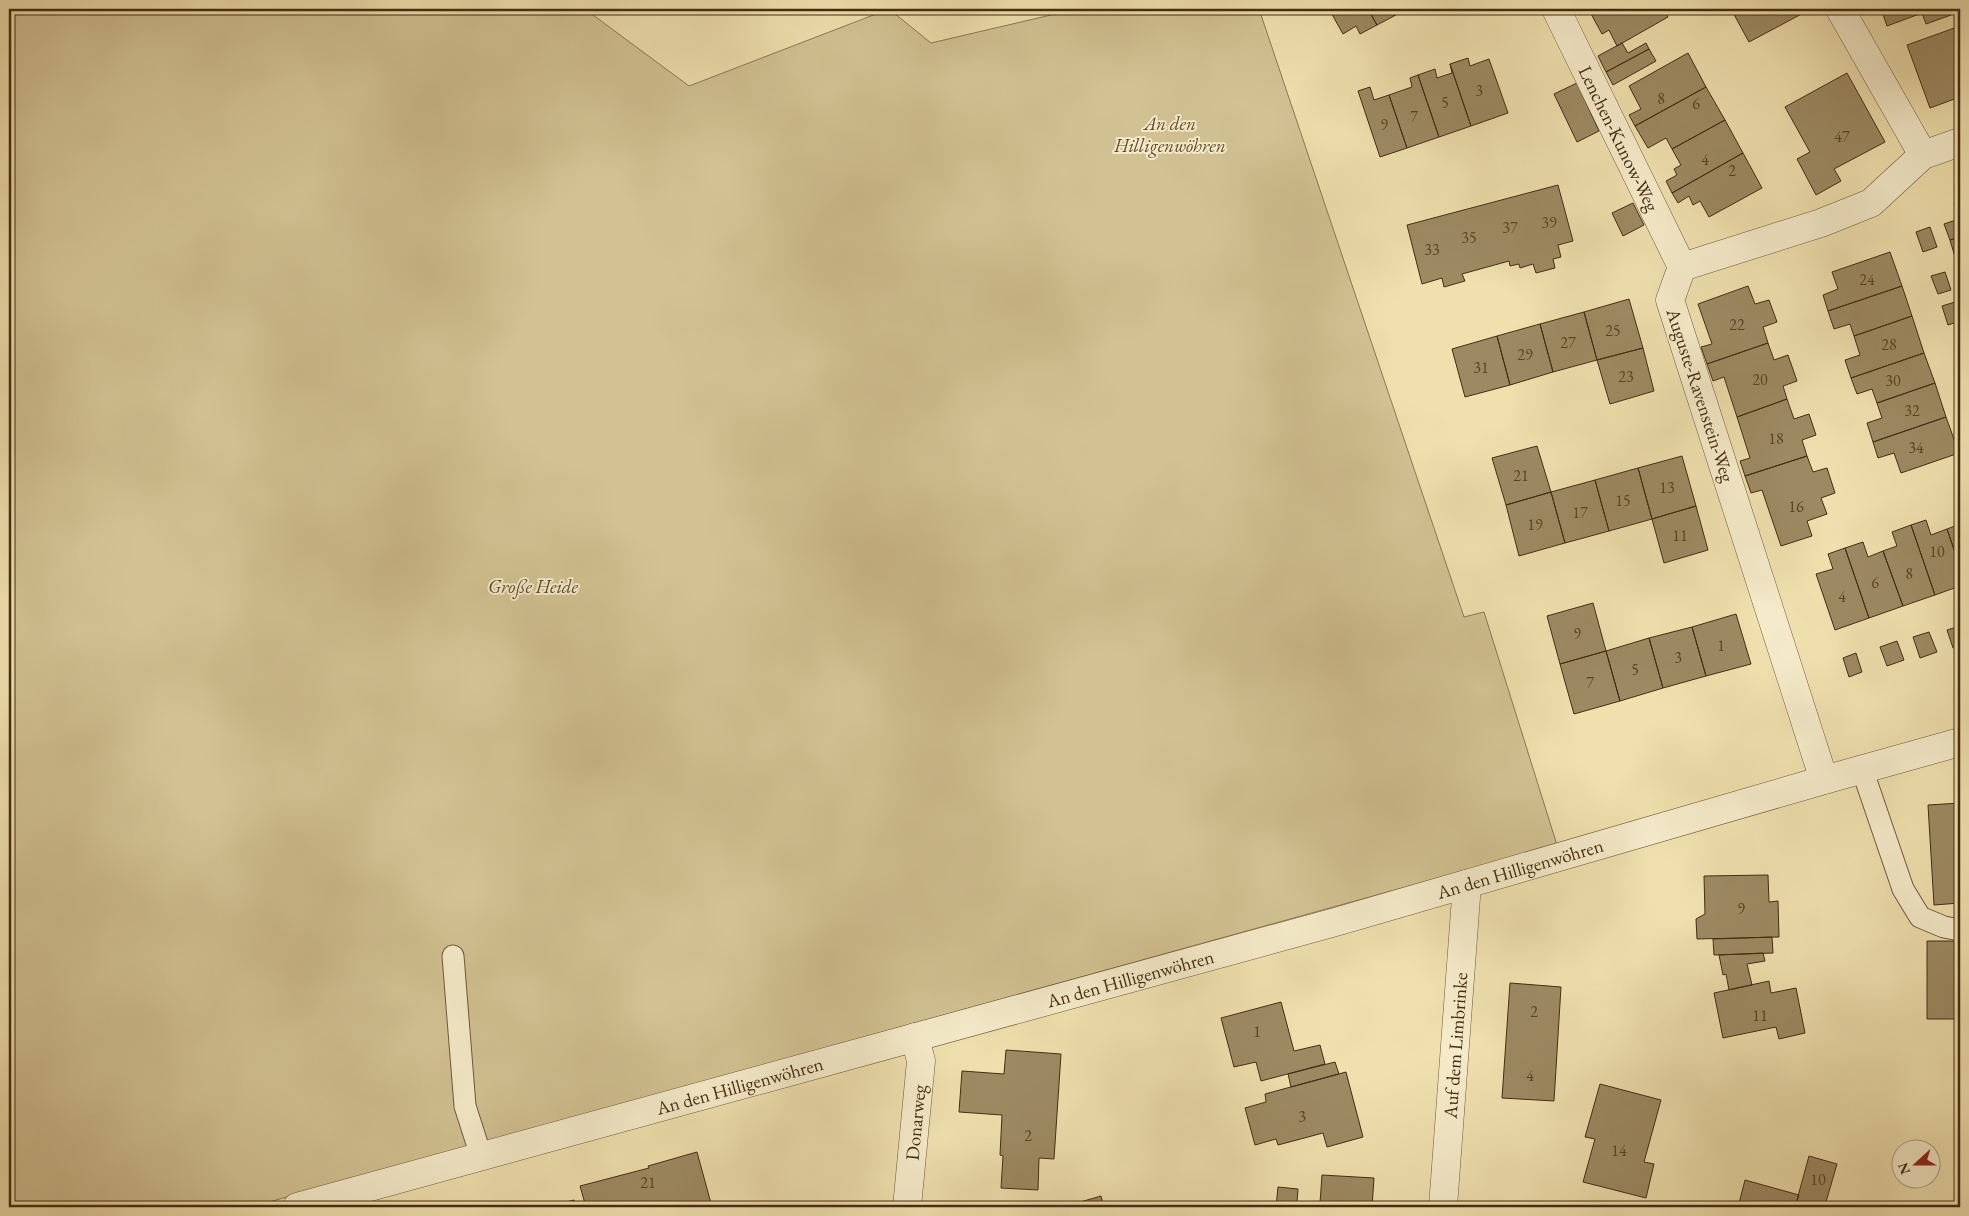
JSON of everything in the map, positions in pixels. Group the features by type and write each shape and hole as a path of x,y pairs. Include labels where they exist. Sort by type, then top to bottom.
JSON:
{"street":[{"name":"Lenchen-Kunow-Weg","path":"1556,9 1682,267"},
{"path":"1840,9 1923,155"},
{"path":"1682,267 1821,223 1871,203 1923,155 1960,142"},
{"name":"Auguste-Ravenstein-Weg","path":"1682,267 1670,300 1824,780"},
{"name":"An den Hilligenwöhren","path":"297,1207 1339,921 1960,742"},
{"name":"Auf dem Limbrinke","path":"1443,1207 1468,884"},
{"name":"Donarweg","path":"906,1207 920,1061 915,1037"}],"lane":[{"path":"1862,769 1903,889 1920,917 1944,927 1960,930"},
{"path":"453,956 465,1106 481,1156"}],"green space":[{"name":"Große Heide","path":"9,9 585,9 689,86 889,9 931,43 1051,15 1066,9 1259,9 1464,617 1484,612 1557,845 251,1207 9,1207"}],"building":[{"path":"1329,9 1368,9 1377,25 1360,34 1356,26 1343,34"},
{"path":"1368,9 1390,9 1394,16 1377,25"},
{"path":"1390,9 1399,9 1401,12 1394,16"},
{"path":"1575,9 1595,9 1590,12 1588,10 1579,15"},
{"path":"1595,9 1664,9 1668,17 1617,46 1609,30 1602,34 1590,12"},
{"path":"1731,9 1811,9 1749,42"},
{"path":"1881,9 1933,9 1887,26"},
{"path":"1933,9 1949,9 1951,15 1926,24 1922,13"},
{"path":"1960,26 1960,97 1930,108 1907,45"},
{"path":"1622,43 1628,53 1646,43 1649,49 1606,72 1598,56"},
{"path":"1649,49 1656,61 1613,85 1606,72"},
{"path":"1688,53 1706,87 1635,126 1629,115 1641,109 1629,86"},
{"path":"1468,58 1470,66 1489,59 1508,113 1471,126 1450,64"},
{"path":"1450,64 1471,126 1439,137 1418,75 1435,69 1437,78 1452,73"},
{"path":"1847,73 1885,142 1834,169 1841,181 1816,195 1797,159 1810,152 1785,107"},
{"path":"1418,75 1439,137 1407,148 1389,95 1412,87 1410,78"},
{"path":"1577,83 1599,131 1577,142 1554,94"},
{"path":"1370,87 1374,100 1389,95 1407,148 1380,157 1358,91"},
{"path":"1706,87 1725,120 1672,149 1666,138 1648,148 1635,126"},
{"path":"1725,120 1743,153 1672,193 1666,181 1677,175 1674,169 1681,165 1672,149"},
{"path":"1743,153 1762,188 1709,217 1700,201 1693,205 1689,196 1678,203 1672,193"},
{"path":"1558,185 1573,241 1558,245 1561,257 1553,259 1555,268 1536,273 1533,264 1520,268 1519,264 1510,266 1509,261 1462,274 1465,281 1444,287 1442,278 1422,284 1407,225"},
{"path":"1960,202 1960,237 1950,240 1944,224 1959,219 1954,204"},
{"path":"1633,203 1644,225 1623,236 1612,213"},
{"path":"1930,227 1937,247 1923,252 1916,232"},
{"path":"1960,237 1960,256 1955,257 1950,240"},
{"path":"1890,252 1902,286 1828,311 1823,295 1838,289 1832,272"},
{"path":"1945,272 1951,290 1938,294 1931,276"},
{"path":"1748,286 1755,304 1769,300 1777,322 1763,327 1768,343 1707,364 1701,347 1712,344 1698,304"},
{"path":"1902,286 1912,316 1854,336 1850,324 1834,329 1828,311"},
{"path":"1629,299 1643,348 1597,360 1584,312"},
{"path":"1955,302 1960,321 1948,325 1942,306"},
{"path":"1584,312 1597,360 1553,372 1540,324"},
{"path":"1912,316 1924,353 1851,378 1845,360 1860,355 1854,336"},
{"path":"1540,324 1553,372 1510,385 1497,336"},
{"path":"1497,336 1510,385 1465,397 1452,349"},
{"path":"1960,340 1960,359 1955,342"},
{"path":"1768,343 1774,360 1788,355 1797,381 1783,386 1787,399 1737,417 1724,377 1713,381 1707,364"},
{"path":"1643,348 1654,391 1610,404 1597,360"},
{"path":"1924,353 1935,383 1877,403 1872,389 1857,394 1851,378"},
{"path":"1935,383 1946,417 1873,442 1867,423 1882,418 1877,403"},
{"path":"1787,399 1794,419 1809,414 1816,435 1802,440 1807,456 1745,476 1740,461 1750,458 1737,417"},
{"path":"1946,417 1959,453 1901,473 1894,453 1878,458 1873,442"},
{"path":"1537,446 1551,492 1506,505 1492,458"},
{"path":"1682,456 1696,506 1652,519 1638,468"},
{"path":"1807,456 1813,472 1827,468 1835,493 1821,498 1827,514 1807,521 1812,536 1781,546 1762,490 1751,493 1745,476"},
{"path":"1638,468 1652,519 1609,531 1595,480"},
{"path":"1595,480 1609,531 1565,543 1551,492"},
{"path":"1551,492 1565,543 1519,556 1506,505"},
{"path":"1696,506 1708,550 1664,563 1652,519"},
{"path":"1926,520 1931,535 1947,529 1960,567 1960,586 1935,595 1911,525"},
{"path":"1960,524 1960,567 1947,529"},
{"path":"1911,525 1935,595 1903,606 1883,551 1897,546 1892,532"},
{"path":"1863,542 1868,557 1883,551 1903,606 1869,618 1845,548"},
{"path":"1845,548 1869,618 1835,630 1816,574 1833,569 1828,554"},
{"path":"1593,603 1606,651 1560,664 1547,616"},
{"path":"1736,614 1751,664 1706,676 1692,627"},
{"path":"1960,626 1960,646 1953,648 1947,630"},
{"path":"1692,627 1706,676 1663,688 1649,638"},
{"path":"1929,632 1937,652 1920,658 1913,637"},
{"path":"1649,638 1663,688 1620,701 1606,651"},
{"path":"1897,641 1904,660 1887,666 1880,647"},
{"path":"1606,651 1620,701 1574,714 1560,664"},
{"path":"1856,653 1862,672 1849,677 1843,658"},
{"path":"1960,803 1960,903 1934,905 1928,805"},
{"path":"1768,875 1769,902 1778,901 1779,937 1697,939 1696,919 1705,914 1704,876"},
{"path":"1772,937 1773,953 1714,955 1713,939"},
{"path":"1927,941 1960,941 1960,1019 1927,1019"},
{"path":"1763,953 1765,961 1747,964 1752,985 1729,990 1726,974 1723,975 1719,955"},
{"path":"1769,981 1771,993 1796,988 1805,1033 1779,1039 1776,1027 1723,1038 1714,993"},
{"path":"1510,983 1561,987 1554,1101 1502,1098"},
{"path":"1281,1002 1294,1051 1320,1045 1325,1064 1261,1081 1256,1062 1234,1067 1221,1018"},
{"path":"1006,1050 1061,1054 1054,1159 1039,1158 1038,1190 1001,1188 1003,1156 1000,1155 1002,1115 959,1112 962,1071 1004,1074"},
{"path":"1335,1062 1339,1074 1291,1087 1288,1074"},
{"path":"1346,1072 1363,1137 1327,1147 1323,1133 1278,1145 1276,1139 1255,1145 1245,1108 1266,1102 1265,1094"},
{"path":"1600,1084 1661,1100 1644,1162 1654,1164 1646,1198 1583,1182 1595,1139 1585,1137"},
{"path":"697,1152 712,1207 664,1207 663,1205 656,1207 586,1207 580,1186 649,1168 648,1166"},
{"path":"1809,1156 1837,1164 1826,1202 1845,1207 1795,1207"},
{"path":"1322,1175 1374,1178 1372,1207 1347,1207 1347,1205 1320,1203"},
{"path":"1745,1180 1799,1195 1795,1207 1738,1207"},
{"path":"1278,1187 1298,1189 1297,1202 1347,1205 1347,1207 1276,1207"},
{"path":"1101,1196 1104,1207 1063,1207"},
{"path":"574,1200 576,1207 559,1207 558,1204"},
{"path":"982,1202 1038,1207 981,1207"}]}
